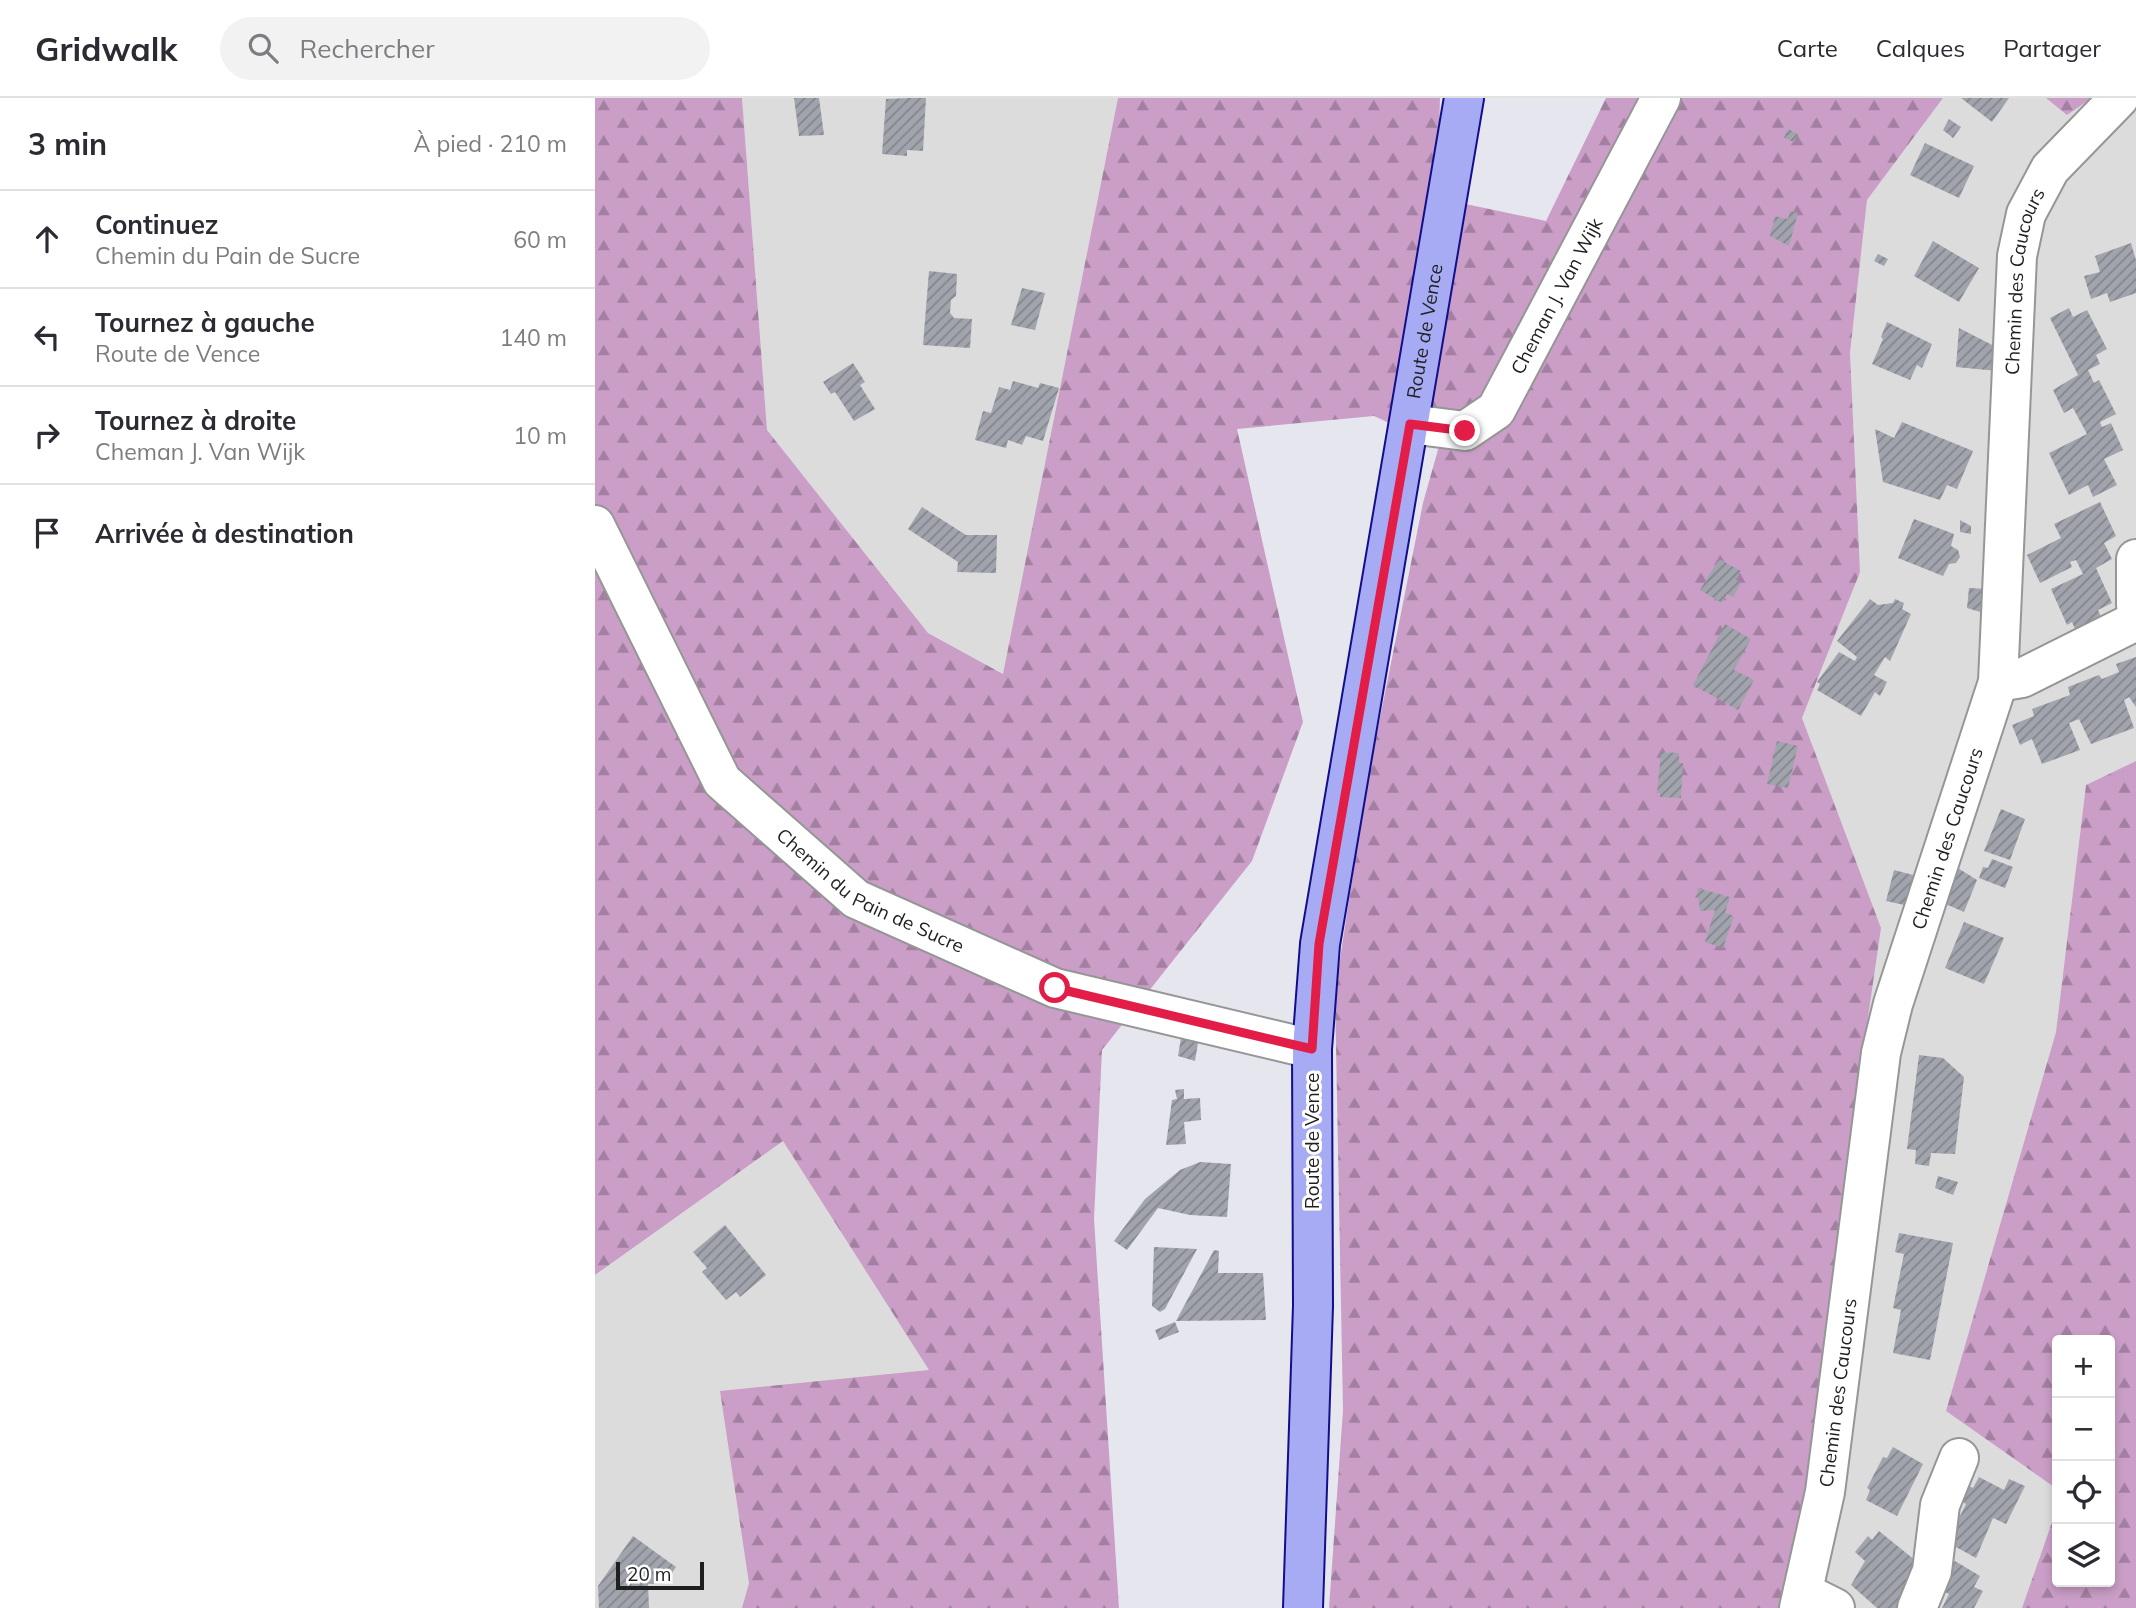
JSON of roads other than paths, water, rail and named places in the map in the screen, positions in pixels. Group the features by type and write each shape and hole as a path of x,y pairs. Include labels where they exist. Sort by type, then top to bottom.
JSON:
{"main road":[{"name":"Route de Vence","path":"1303,1608 1313,1306 1312,1049 1319,944 1464,98"}],"street":[{"name":"Cheman J. Van Wijk","path":"1410,424 1465,431 1496,410 1661,98"},
{"name":"Chemin des Caucours","path":"1812,1603 1881,1053 1893,1004 1998,682 2017,256 2026,214 2050,169 2119,98"},
{"name":"Chemin du Pain de Sucre","path":"595,525 722,781 856,899 1055,988 1312,1049"},
{"path":"2136,559 2136,606"},
{"path":"1998,682 2022,678 2136,621"},
{"path":"1917,1608 1932,1571 1940,1505 1959,1458"}]}
